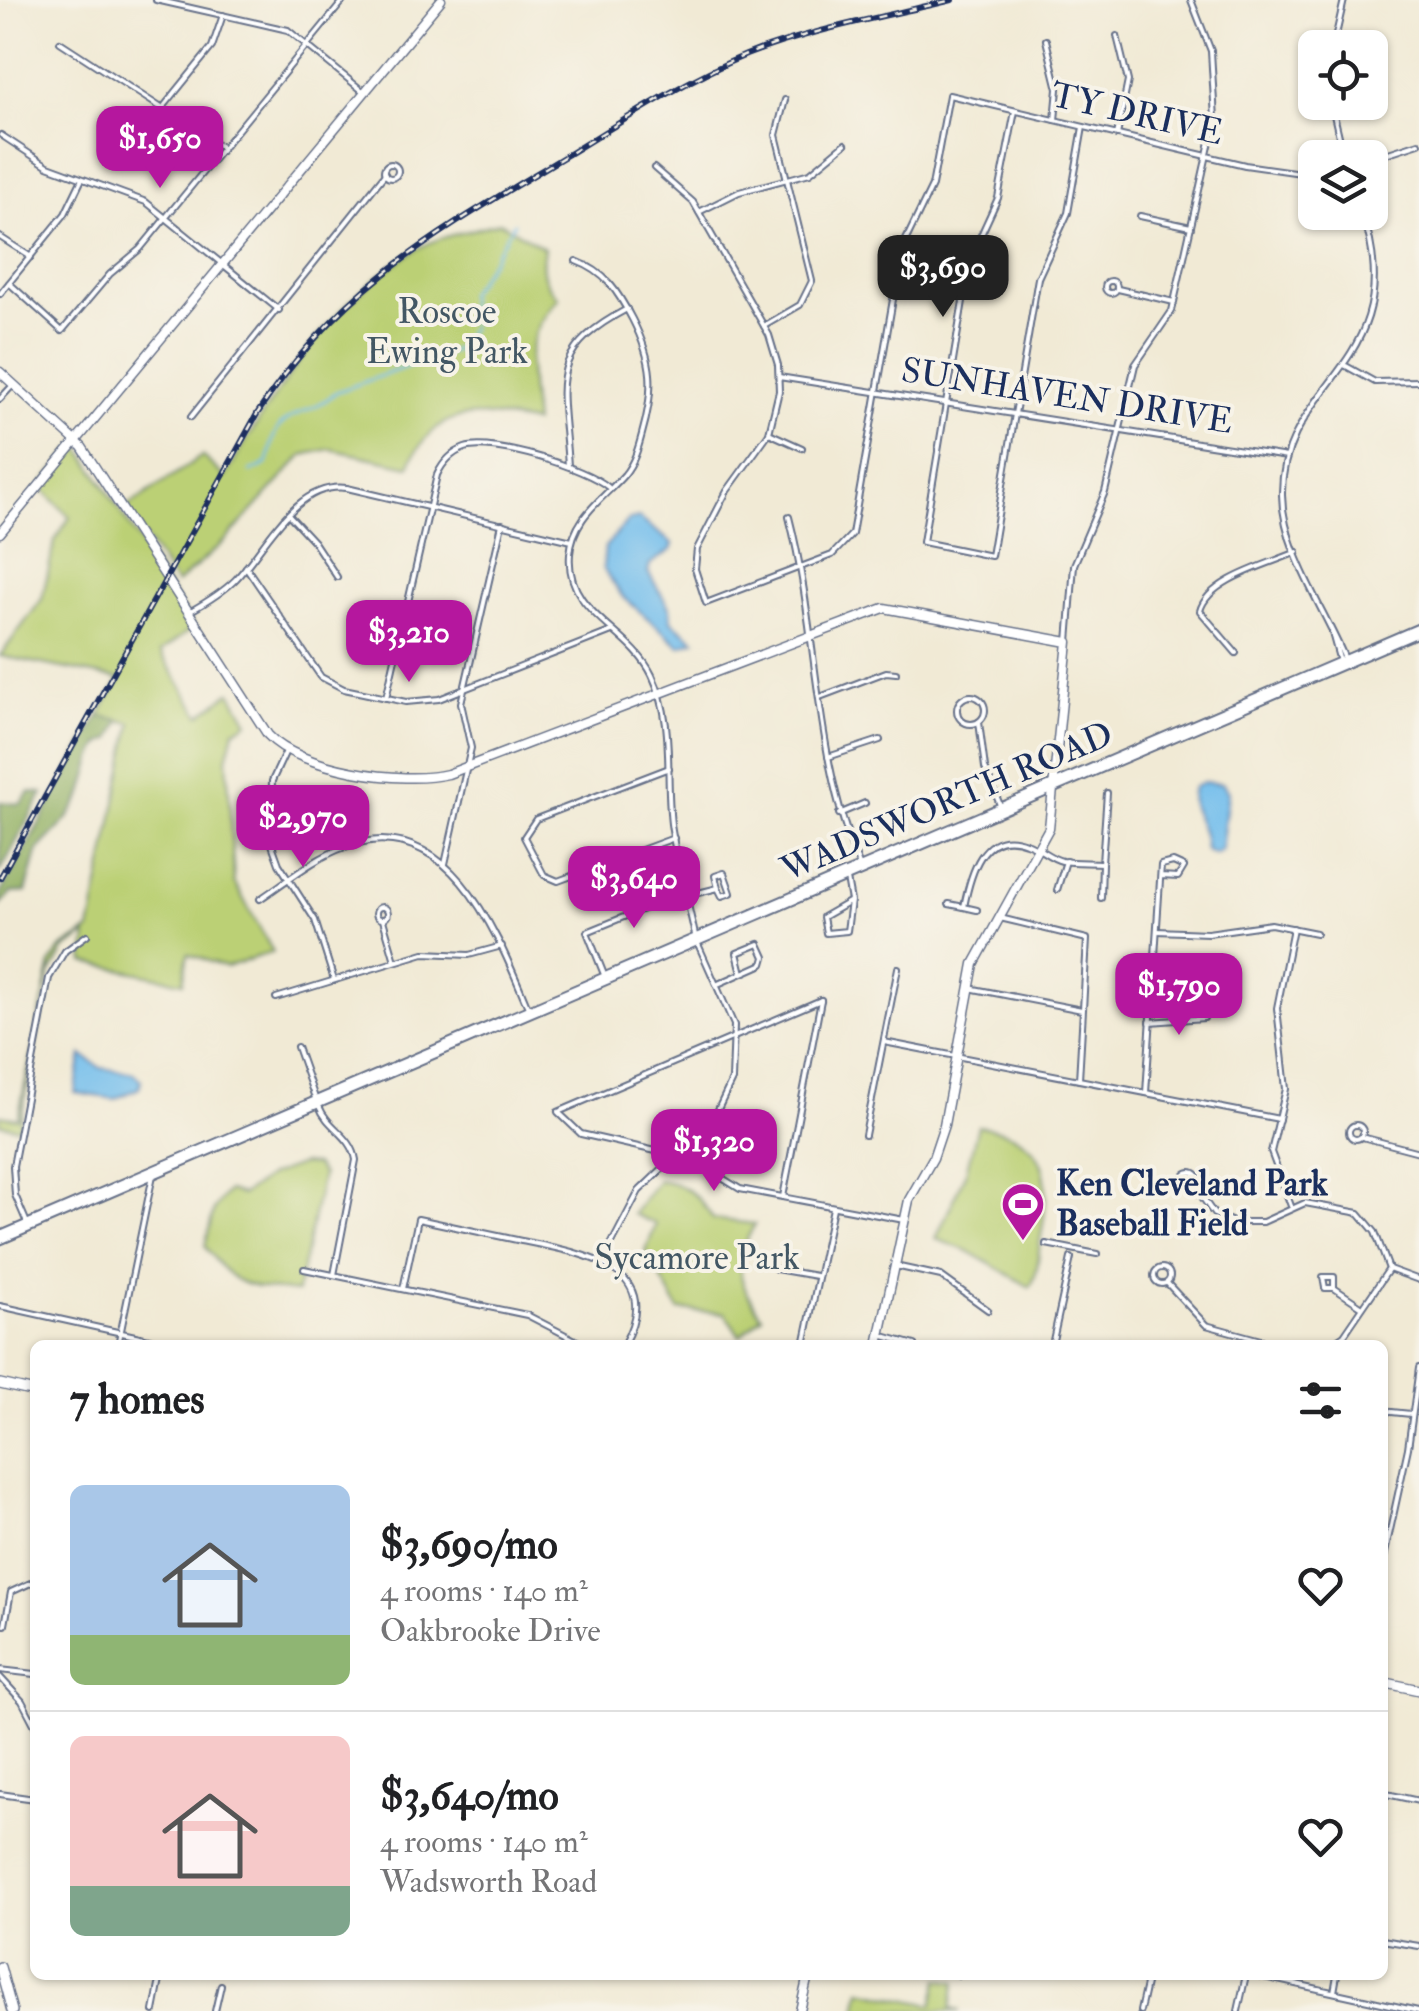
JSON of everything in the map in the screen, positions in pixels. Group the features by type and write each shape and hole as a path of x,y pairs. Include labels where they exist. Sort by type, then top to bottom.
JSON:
{"highway":[{"name":"WADSWORTH ROAD","path":"0,1238 1419,630"}],"main road":[{"path":"0,1384 30,1391"},
{"path":"1388,1683 1419,1690"},
{"path":"0,1967 12,2011"}],"street":[{"path":"156,0 282,28 364,92"},
{"path":"9,283 62,330 166,218 344,0"},
{"path":"878,1340 912,1192 933,1158 944,1125 980,946 1049,828 1074,565 1105,492 1136,365 1163,328 1174,302 1215,120 1216,78 1208,41 1192,0"},
{"path":"1337,30 1344,0"},
{"path":"0,533 438,4"},
{"path":"161,110 212,47 223,15"},
{"path":"1117,36 1128,81 1117,134"},
{"path":"1046,40 1058,89 1055,120"},
{"path":"60,42 223,148"},
{"name":"TY DRIVE","path":"878,390 902,248 932,186 948,96 1207,156 1298,172"},
{"path":"764,326 800,304 812,281 776,135 785,100"},
{"path":"1015,111 998,198 970,259 923,542 991,556 1038,278 1068,212 1083,127"},
{"path":"1,135 48,166 146,202 279,310"},
{"path":"1388,154 1419,143"},
{"path":"699,212 739,192 817,170 845,144"},
{"path":"654,168 680,186 699,212 764,326 780,378 769,432 727,491 697,549 696,576 706,603 802,566 845,544 854,528 878,390"},
{"path":"191,417 385,174"},
{"path":"0,294 66,214 82,180"},
{"path":"1140,216 1191,227"},
{"path":"1343,663 1297,552 1283,504 1287,457 1299,427 1346,366 1363,332 1373,294 1373,254 1367,230"},
{"path":"0,237 30,257"},
{"path":"576,261 606,278 627,309 651,358 654,384 636,454 582,521 572,541 570,567 577,593 645,663 659,693 668,728 674,838 696,940 718,984 735,1037 734,1072 723,1104 706,1128 638,1191 602,1262"},
{"path":"1118,289 1174,302"},
{"path":"568,466 563,383 567,358 586,332 627,309"},
{"path":"1346,366 1376,382 1419,381"},
{"path":"0,372 76,442 264,728 286,751 314,763 409,778 438,776 892,607 1068,642"},
{"name":"SUNHAVEN DRIVE","path":"780,378 878,390 1287,457"},
{"path":"0,399 14,384"},
{"path":"769,432 802,448"},
{"path":"386,698 443,463 466,448 484,447 568,466 610,488"},
{"path":"189,612 224,589 312,492 335,486 572,541"},
{"path":"289,516 314,542 337,577"},
{"path":"789,517 802,566 839,814 861,868"},
{"path":"445,864 471,744 462,716 464,689 502,524"},
{"path":"1236,652 1202,615 1204,600 1230,582 1297,552"},
{"path":"246,567 314,671 336,686 386,698 424,702 612,631"},
{"path":"820,697 886,672 896,674"},
{"path":"979,722 962,720 958,712 962,700 975,697 982,702 984,715 979,722 985,768 1002,810"},
{"path":"828,757 880,740"},
{"path":"286,751 272,781 270,831 275,855 315,920 334,980"},
{"path":"669,768 536,819 524,832 526,846 544,874 554,881 674,838"},
{"path":"1101,898 1107,793"},
{"path":"839,814 864,803"},
{"path":"260,898 333,852 375,841 414,847 445,864 468,888 502,946 529,1010"},
{"path":"964,907 972,868 982,852 1007,841 1066,861 1102,863"},
{"path":"1058,890 1066,861"},
{"path":"1146,1092 1160,876 1166,862 1184,867 1178,877 1160,876"},
{"path":"845,874 852,901 846,931 826,932 823,917 852,901"},
{"path":"606,978 587,932 686,894 718,888"},
{"path":"950,904 978,910"},
{"path":"998,917 1014,925 1086,939 1080,1080"},
{"path":"383,920 395,961"},
{"path":"1156,931 1197,934 1271,924 1316,933"},
{"path":"1291,1206 1271,1158 1286,1083 1277,1008 1293,928"},
{"path":"28,1226 14,1195 13,1166 49,978 64,951 87,935"},
{"path":"718,984 742,974 764,962 759,944 737,952 742,974"},
{"path":"276,998 432,951 469,955 502,946"},
{"path":"866,1135 898,968"},
{"path":"969,988 1083,1010"},
{"path":"783,1197 821,1000 558,1112 581,1134 697,1161 734,1186 783,1197 904,1220"},
{"path":"1150,1022 1204,1018"},
{"path":"884,1042 1279,1119"},
{"path":"297,1047 325,1120 350,1142 356,1160 334,1275"},
{"path":"1362,1137 1419,1152"},
{"path":"119,1340 154,1170"},
{"path":"1195,1187 1214,1214 1232,1222 1263,1222 1291,1206 1320,1203 1359,1213 1375,1232 1389,1269 1419,1280"},
{"path":"805,1340 833,1206"},
{"path":"403,1289 418,1220 589,1255 623,1277 632,1294 634,1324 626,1340"},
{"path":"1046,1244 1097,1254"},
{"path":"1069,1249 1072,1258"},
{"path":"1053,1340 1072,1258 1078,1250"},
{"path":"894,1266 942,1276 988,1310"},
{"path":"776,1268 818,1277"},
{"path":"304,1269 527,1315 576,1340"},
{"path":"1336,1340 1344,1335 1389,1269"},
{"path":"1166,1282 1198,1320 1265,1340"},
{"path":"1334,1288 1361,1306"},
{"path":"0,1306 153,1340"},
{"path":"1247,1340 1249,1334"},
{"path":"1388,1525 1419,1368"},
{"path":"1388,1412 1411,1414"},
{"path":"5,1624 11,1592 30,1583"},
{"path":"0,1670 30,1673"},
{"path":"0,1678 30,1717"},
{"path":"1388,1793 1419,1801"},
{"path":"0,1794 30,1798"},
{"path":"1388,1941 1419,1946"},
{"path":"154,2011 160,1980"},
{"path":"800,2011 807,1980"},
{"path":"1140,2011 1147,1980"},
{"path":"1238,2011 1245,1980"},
{"path":"1278,1980 1390,2008 1418,2011"},
{"path":"1334,1992 1337,1980"},
{"path":"216,2011 221,1985"}],"green space":[{"name":"Roscoe Ewing Park","path":"500,222 544,248 544,276 559,298 538,328 530,356 534,423 477,416 445,422 432,431 409,466 330,449 303,455 225,541 176,584 125,508 202,456 225,477 307,350 358,293 428,243"},
{"path":"77,443 194,627 160,652 200,715 231,692 248,722 234,731 227,758 234,882 273,952 226,967 188,954 183,982 84,962 87,934 64,950 49,976 19,1128 0,1124 0,1115 18,1118 51,963 61,949 90,930 132,723 99,716 119,679 0,656 42,599 55,541 70,517 40,487"},
{"path":"99,716 121,720 111,739 101,744 94,756 83,794 67,820 38,850 26,892 11,893 0,906 0,894"},
{"path":"30,792 43,793 0,872 0,802 20,804"},
{"path":"978,1126 1021,1140 1042,1164 1046,1199 1035,1277 1030,1287 968,1251 936,1239 966,1171"},
{"path":"302,1164 315,1165 322,1175 297,1292 254,1286 233,1278 205,1246 214,1209 228,1191 242,1195 271,1175"},
{"name":"Sycamore Park","path":"658,1180 691,1192 713,1219 755,1224 743,1249 740,1271 762,1316 740,1336 725,1313 679,1310 646,1251 656,1224 633,1214"},
{"path":"939,1980 956,1982 951,2008 960,2011 857,2011 861,1990 933,2005"}],"water":[{"path":"639,518 673,544 671,550 650,564 648,572 670,609 671,621 695,640 680,646 622,596 603,568 605,547 629,520"},
{"path":"1203,782 1223,784 1228,792 1221,850 1214,854 1205,850 1192,803 1193,788"},
{"path":"82,1055 101,1068 134,1073 141,1080 139,1088 115,1099 75,1093"}],"waterway":[{"path":"250,472 267,464 274,436 287,420 336,392 460,348 471,326 468,294 514,223"}],"railway":[{"path":"0,878 257,414 289,369 358,295 476,210 700,77 746,55 796,38 952,0"}],"place":[{"name":"Ken Cleveland Park Baseball Field","path":"1023,1242"}]}
